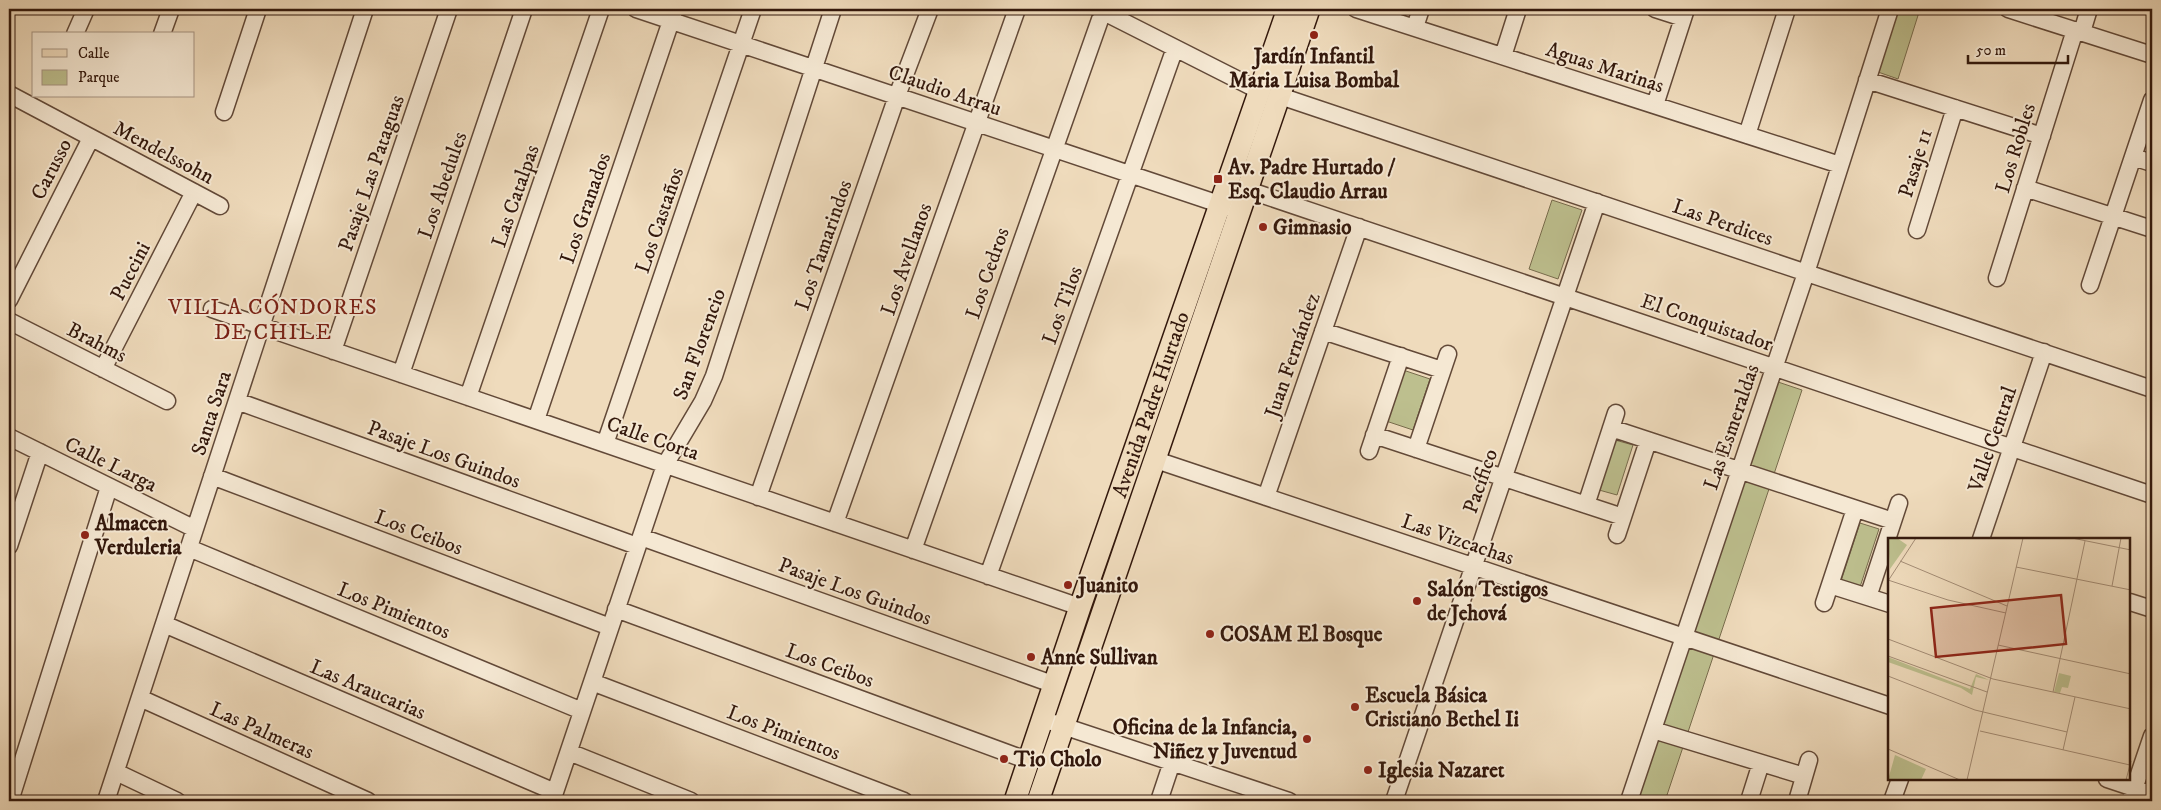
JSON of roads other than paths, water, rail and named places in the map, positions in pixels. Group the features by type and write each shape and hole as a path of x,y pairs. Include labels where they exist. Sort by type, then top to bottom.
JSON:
{"main road":[{"name":"Avenida Padre Hurtado","path":"1038,801 1156,460 1231,208 1248,190 1288,9"},
{"name":"Avenida Padre Hurtado","path":"1015,801 1080,607 1231,208 1270,94 1310,9"}],"street":[{"path":"76,32 86,9"},
{"path":"163,32 171,9"},
{"path":"224,112 258,9"},
{"name":"Santa Sara","path":"106,801 364,9"},
{"name":"Pasaje Las Pataguas","path":"333,351 450,9"},
{"name":"Los Abedules","path":"401,374 524,9"},
{"name":"Las Catalpas","path":"468,398 601,9"},
{"name":"Claudio Arrau","path":"636,9 673,15 741,44 1231,208"},
{"name":"Los Castaños","path":"605,444 753,9"},
{"name":"San Florencio","path":"554,797 665,465 703,401 714,376 833,9"},
{"name":"Los Tamarindos","path":"758,497 897,96 930,9"},
{"name":"Los Avellanos","path":"835,523 1017,9"},
{"name":"Aguas Marinas","path":"1356,9 1840,165"},
{"path":"1415,28 1421,9"},
{"path":"1502,56 1518,9"},
{"path":"1655,9 1685,13 1655,105"},
{"path":"1747,135 1786,9"},
{"name":"Las Esmeraldas","path":"1629,801 1806,273 1890,9"},
{"path":"2008,9 2152,55"},
{"name":"Los Robles","path":"1997,278 2042,136 2078,31 2089,9"},
{"name":"Las Perdices","path":"1101,10 1270,94 2152,388"},
{"name":"Los Cedros","path":"913,550 1101,10"},
{"name":"Los Granados","path":"536,420 673,15"},
{"name":"Los Tilos","path":"988,576 1175,48"},
{"path":"1867,80 2042,136"},
{"name":"Mendelssohn","path":"9,94 220,206"},
{"path":"2090,285 2152,100"},
{"name":"Pasaje 11","path":"1917,230 1954,108"},
{"name":"Carusso","path":"9,300 91,138"},
{"path":"2133,157 2152,163"},
{"path":"2025,188 2152,229"},
{"name":"El Conquistador","path":"1248,190 2152,495"},
{"name":"Puccini","path":"103,369 194,192"},
{"name":"Pacífico","path":"1394,801 1597,202"},
{"name":"Juan Fernández","path":"1266,497 1359,227"},
{"name":"Calle Corta","path":"212,309 1080,607"},
{"name":"Brahms","path":"9,321 167,401"},
{"path":"1323,331 1442,370"},
{"name":"Valle Central","path":"1981,538 2044,352"},
{"path":"1416,449 1448,354"},
{"path":"1369,451 1401,356"},
{"name":"Pasaje Los Guindos","path":"237,401 1055,685"},
{"path":"1586,505 1613,421 1648,441 1893,521"},
{"path":"1374,435 1623,517"},
{"name":"Calle Larga","path":"9,437 195,530"},
{"path":"1617,535 1648,441"},
{"path":"9,546 40,452"},
{"name":"Las Vizcachas","path":"1156,460 1888,705"},
{"name":"Los Ceibos","path":"212,476 610,627"},
{"path":"10,801 109,487"},
{"path":"1868,597 1899,503"},
{"path":"1824,603 1855,509"},
{"name":"Los Pimientos","path":"189,548 582,711"},
{"path":"1830,585 1888,603"},
{"path":"2131,602 2152,609"},
{"name":"Los Ceibos","path":"616,609 1029,761"},
{"name":"Las Araucarias","path":"164,624 554,797"},
{"name":"Los Pimientos","path":"592,682 904,801"},
{"name":"Las Palmeras","path":"140,698 368,801"},
{"path":"1044,719 1289,801"},
{"path":"1653,730 1804,776"},
{"path":"2132,795 2152,736"},
{"path":"569,752 691,801"},
{"path":"1797,801 1809,760"},
{"path":"1159,801 1172,762"},
{"path":"1749,801 1761,763"},
{"path":"116,772 177,801"},
{"path":"1892,801 1900,780"},
{"path":"2109,780 2132,795 2152,794"}],"place":[{"name":"Jardín Infantil Maria Luisa Bombal","path":"1314,35"},
{"name":"Av. Padre Hurtado / Esq. Claudio Arrau","path":"1218,179"},
{"name":"Gimnasio","path":"1263,227"},
{"name":"Almacen Verduleria","path":"85,535"},
{"name":"Juanito","path":"1068,585"},
{"name":"Salón Testigos de Jehová","path":"1417,601"},
{"name":"COSAM El Bosque","path":"1210,634"},
{"name":"Anne Sullivan","path":"1031,657"},
{"name":"Escuela Básica Cristiano Bethel Ii","path":"1355,707"},
{"name":"Oficina de la Infancia, Niñez y Juventud","path":"1307,739"},
{"name":"Tio Cholo","path":"1004,759"},
{"name":"Iglesia Nazaret","path":"1368,770"}],"district":[{"name":"VILLA CÓNDORES DE CHILE","path":"273,318"}]}
